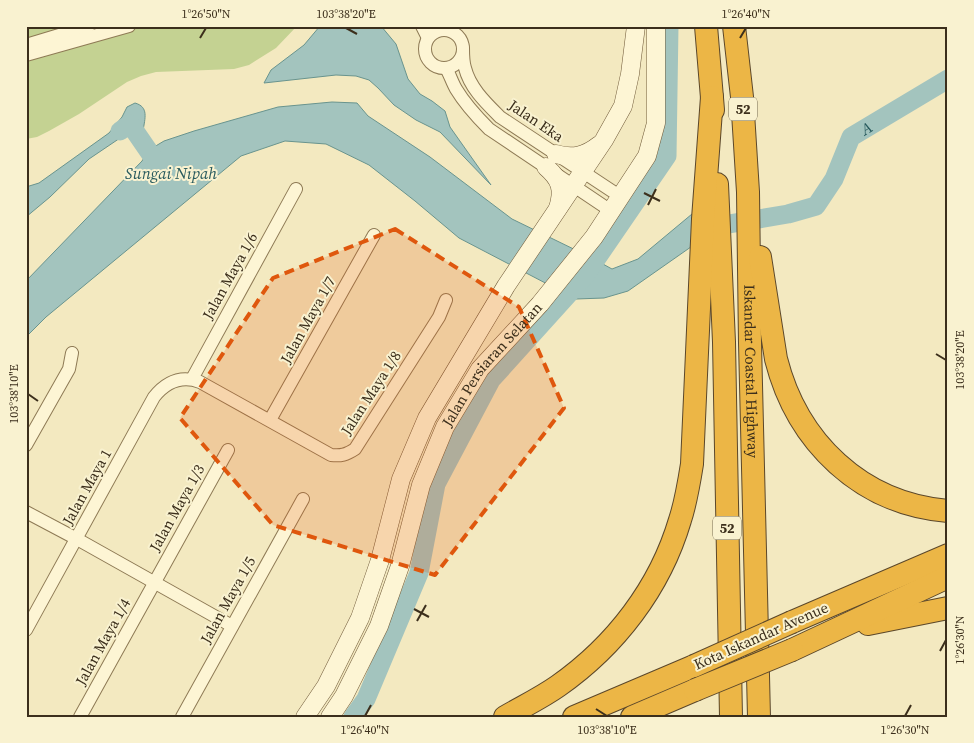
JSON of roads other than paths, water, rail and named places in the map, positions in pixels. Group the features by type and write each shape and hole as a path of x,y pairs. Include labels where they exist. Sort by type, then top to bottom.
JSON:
{"highway":[{"name":"Iskandar Coastal Highway","path":"706,26 712,97 724,342 730,716"},
{"name":"Iskandar Coastal Highway","path":"734,26 742,97 748,192 760,711"},
{"path":"504,717 564,682 580,670 616,636 637,609 655,580 672,545 687,493 692,464 703,219 712,97"},
{"path":"748,192 776,359 787,395 798,416 826,454 866,485 908,504 948,511"},
{"name":"Kota Iskandar Avenue","path":"574,717 948,555"},
{"name":"Kota Iskandar Avenue","path":"632,717 792,650 948,578"},
{"path":"836,630 948,608"}],"street":[{"path":"26,45 89,26"},
{"path":"26,55 129,26"},
{"name":"Jalan Eka","path":"422,26 428,38 425,49 428,59 436,66 446,68 455,87 476,116 489,128 551,160"},
{"name":"Jalan Persiaran Selatan","path":"305,717 326,686 360,618 380,560 401,479 427,418 506,286 579,179 623,106 630,74 636,26"},
{"name":"Jalan Persiaran Selatan","path":"330,717 344,696 379,626 400,566 421,485 445,427 480,369 540,304 594,237 647,156 656,123 656,26"},
{"path":"428,38 434,33 447,28 459,37 462,42 462,55 453,66 446,68"},
{"name":"Jalan Eka","path":"463,48 464,67 468,78 487,105 551,160 616,204"},
{"path":"630,74 656,73"},
{"path":"554,216 561,192 551,160 584,155 604,140"},
{"name":"Jalan Maya 1/6","path":"192,379 296,189"},
{"name":"Jalan Maya 1/7","path":"270,420 374,235"},
{"name":"Jalan Maya 1/8","path":"192,379 331,455 340,456 348,454 355,449 439,317 446,300"},
{"path":"26,445 69,369 72,353"},
{"name":"Jalan Maya 1","path":"26,630 154,397 161,389 171,383 182,379 192,379"},
{"name":"Jalan Maya 1/3","path":"155,582 228,450"},
{"name":"Jalan Maya 1/5","path":"182,717 303,499"},
{"path":"26,512 77,538 232,626"},
{"name":"Jalan Maya 1/4","path":"80,717 155,582"}],"water":[{"path":"320,26 381,26 396,44 408,79 420,94 445,111 450,127 491,185 440,132 416,120 394,105 369,80 356,76 336,75 264,83 271,70 304,45"},
{"name":"Sungai Nipah","path":"332,102 357,103 368,116 430,157 512,219 612,269 638,259 692,214 699,213 698,242 628,291 604,298 576,299 459,238 369,165 326,144 285,141 241,156 46,317 26,337 26,281 142,161 149,150 164,141 194,131 278,107"},
{"path":"135,103 144,110 143,131 133,137 126,134 89,159 50,197 26,217 26,187 39,183 109,133 122,117 127,107"}],"waterway":[{"path":"353,717 366,699 419,573 436,484 491,380 584,277 667,156 669,26"},
{"name":"A","path":"705,228 788,214 816,206 834,179 851,137 948,79"},
{"path":"120,131 130,124 163,172"}]}
